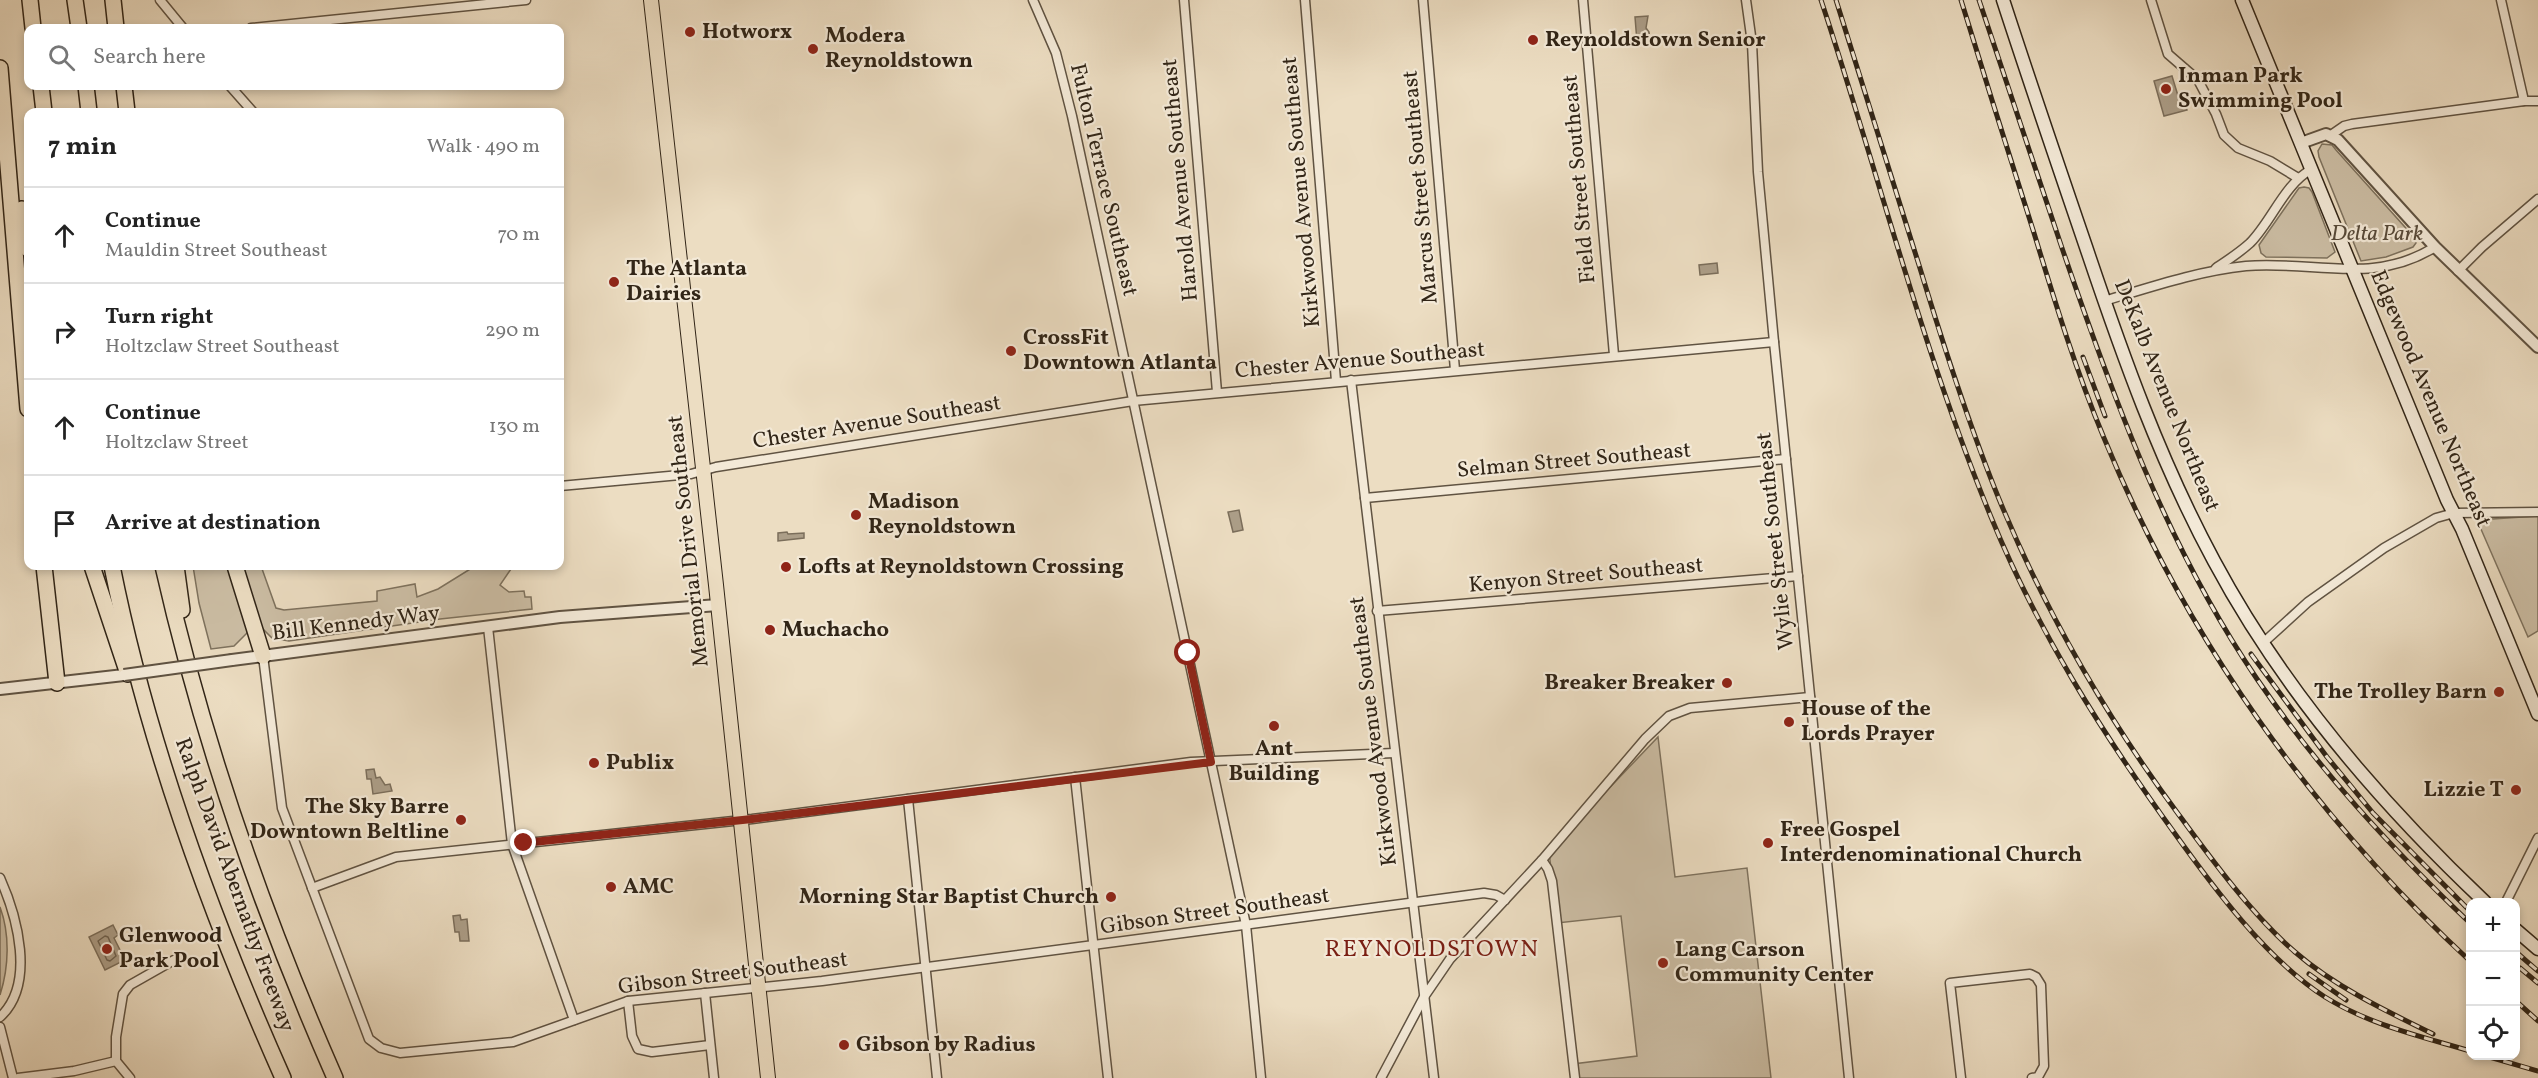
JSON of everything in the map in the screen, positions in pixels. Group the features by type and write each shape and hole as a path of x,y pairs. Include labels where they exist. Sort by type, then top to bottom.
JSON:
{"highway":[{"path":"30,0 33,24"},
{"path":"75,0 78,24"},
{"path":"112,0 115,24"},
{"path":"0,68 24,224"},
{"path":"41,90 43,108"},
{"path":"86,90 89,108"},
{"path":"125,90 127,108"},
{"path":"6,114 24,356"},
{"path":"44,570 57,683"},
{"path":"93,570 108,619 160,754"},
{"name":"Ralph David Abernathy Freeway","path":"113,570 132,654 160,754 192,852 283,1078"},
{"name":"Ralph David Abernathy Freeway","path":"164,570 204,728 273,930 335,1078"},
{"path":"177,570 184,624 204,728"},
{"path":"236,570 263,656"}],"main road":[{"name":"Memorial Drive Southeast","path":"651,0 768,1078"},
{"name":"DeKalb Avenue Northeast","path":"2003,0 2104,301 2176,486 2214,562 2263,643 2314,716 2373,788 2431,851 2481,898"},
{"name":"Edgewood Avenue Northeast","path":"2242,0 2538,714"},
{"path":"2520,933 2538,949"}],"street":[{"path":"160,0 180,24"},
{"path":"289,24 526,0"},
{"name":"Fulton Terrace Southeast","path":"1033,0 1056,53 1072,116 1246,925 1261,1078"},
{"name":"Harold Avenue Southeast","path":"1184,0 1217,392"},
{"name":"Kirkwood Avenue Southeast","path":"1305,0 1336,381"},
{"name":"Marcus Street Southeast","path":"1423,0 1455,370"},
{"name":"Field Street Southeast","path":"1583,0 1614,355"},
{"name":"Wylie Street Southeast","path":"1746,0 1752,43 1758,172 1774,342 1849,1078"},
{"path":"2151,0 2168,54 2198,80 2224,135 2238,147 2270,161 2298,178"},
{"path":"2501,0 2524,101"},
{"path":"234,90 249,108"},
{"path":"2301,143 2321,135 2331,135 2344,126 2352,124 2538,101"},
{"path":"2331,135 2458,271 2538,347"},
{"path":"2213,270 2250,243 2298,178 2312,169"},
{"path":"2458,271 2538,199"},
{"path":"2104,301 2213,270 2274,265 2353,271 2413,258 2435,247"},
{"name":"Chester Avenue Southeast","path":"564,486 691,474 716,467 1133,401 1774,342"},
{"name":"Kirkwood Avenue Southeast","path":"1351,380 1434,1078"},
{"name":"Selman Street Southeast","path":"1365,498 1786,459"},
{"path":"2263,643 2308,602 2384,548 2436,518 2454,513 2538,512"},
{"name":"Kenyon Street Southeast","path":"1377,611 1798,576"},
{"name":"Bill Kennedy Way","path":"0,689 92,679 560,617 718,605"},
{"path":"488,627 512,844 574,1020"},
{"name":"Gibson Street Southeast","path":"263,656 282,808 369,1039 381,1048 400,1053 513,1042 628,1001 925,968 1485,893 1505,900"},
{"path":"1381,1078 1424,997 1450,959 1542,860 1645,739 1669,716 1690,708 1810,697"},
{"path":"312,888 396,857 740,821 1075,777 1211,762 1394,753"},
{"path":"1075,777 1108,1078"},
{"path":"908,799 937,1078"},
{"path":"2508,898 2538,837"},
{"path":"1542,860 1552,881 1575,1078"},
{"path":"0,878 12,906 19,932 19,960 17,986 9,1008 0,1017"},
{"path":"130,1078 116,1061 116,1037 123,994 130,985 174,960"},
{"path":"1961,1078 1950,983 2030,974 2036,977 2041,985 2044,1066 2038,1077 2032,1078"},
{"path":"705,993 714,1078"},
{"path":"628,1001 632,1036 638,1049 652,1052 710,1045"},
{"path":"0,1027 13,1078"},
{"path":"18,1078 75,1074 116,1061"}],"green space":[{"name":"Delta Park","path":"2322,144 2332,145 2412,235 2416,243 2413,247 2386,257 2361,261 2319,157 2318,151"},
{"name":"Delta Park","path":"2299,188 2309,188 2312,192 2335,252 2327,258 2266,257 2261,253 2259,245"},
{"path":"2538,516 2538,631 2528,637 2477,520"},
{"path":"194,570 229,570 247,621 247,633 234,646 211,649 199,603"},
{"path":"242,570 262,570 276,608 284,610 377,601 377,591 415,584 417,597 438,589 469,570 510,570 500,585 509,592 524,591 525,597 531,597 532,609 440,619 289,641 272,638 262,628"},
{"path":"1658,737 1675,877 1747,868 1771,1078 1574,1078 1573,1064 1637,1056 1621,916 1557,923 1549,851"},
{"path":"0,907 7,939 7,951 0,995"}],"water":[{"path":"1648,16 1646,28 1650,41 1637,42 1635,17"},
{"name":"Inman Park Swimming Pool","path":"2172,76 2179,99 2183,98 2187,110 2164,116 2154,81"},
{"path":"1717,263 1718,273 1700,275 1699,265"},
{"path":"1239,510 1243,530 1233,532 1228,512"},
{"path":"787,532 788,534 804,533 804,538 778,541 778,533"},
{"path":"374,769 376,778 380,777 385,785 390,784 392,791 373,794 371,779 367,779 366,770"},
{"path":"460,915 461,920 467,919 469,941 460,941 459,932 455,932 453,916"},
{"name":"Glenwood Park Pool","path":"113,925 118,935 114,938 125,960 105,970 89,937"}],"railway":[{"path":"1821,0 1922,325 1966,454 2009,559 2029,600 2096,718 2147,794 2223,898 2262,943 2303,982 2342,1007 2360,1015 2396,1029 2466,1050"},
{"path":"1836,0 1937,324 1977,441 2017,541 2079,663 2152,778 2219,869 2279,938 2326,976 2433,1034"},
{"path":"1961,0 2084,387 2137,512 2174,584 2214,653 2258,720 2306,784 2412,905 2466,957"},
{"path":"1979,0 2101,360 2145,470 2196,577 2225,629 2257,679 2305,745 2357,807 2466,919"},
{"path":"2083,357 2105,416"},
{"path":"2251,654 2327,757 2373,813 2466,907"},
{"path":"2520,955 2538,971"},
{"path":"2520,968 2538,983"},
{"path":"2309,974 2346,1000"},
{"path":"2520,1005 2538,1021"},
{"path":"2500,1060 2538,1071"}],"place":[{"name":"Hotworx","path":"690,32"},
{"name":"Reynoldstown Senior","path":"1533,40"},
{"name":"Modera Reynoldstown","path":"813,49"},
{"name":"Inman Park Swimming Pool","path":"2166,89"},
{"name":"The Atlanta Dairies","path":"614,282"},
{"name":"CrossFit Downtown Atlanta","path":"1011,351"},
{"name":"Madison Reynoldstown","path":"856,515"},
{"name":"Lofts at Reynoldstown Crossing","path":"786,567"},
{"name":"Muchacho","path":"770,630"},
{"name":"Breaker Breaker","path":"1727,683"},
{"name":"The Trolley Barn","path":"2499,692"},
{"name":"House of the Lords Prayer","path":"1789,722"},
{"name":"Ant Building","path":"1274,726"},
{"name":"Publix","path":"594,763"},
{"name":"Lizzie T","path":"2516,790"},
{"name":"The Sky Barre Downtown Beltline","path":"461,820"},
{"name":"Free Gospel Interdenominational Church","path":"1768,843"},
{"name":"AMC","path":"611,887"},
{"name":"Morning Star Baptist Church","path":"1111,897"},
{"name":"Glenwood Park Pool","path":"107,949"},
{"name":"Lang Carson Community Center","path":"1663,963"},
{"name":"Gibson by Radius","path":"844,1045"}],"district":[{"name":"REYNOLDSTOWN","path":"1432,950"}],"route":[{"path":"524,843 752,819 1191,762 1211,762 1188,653"}]}
